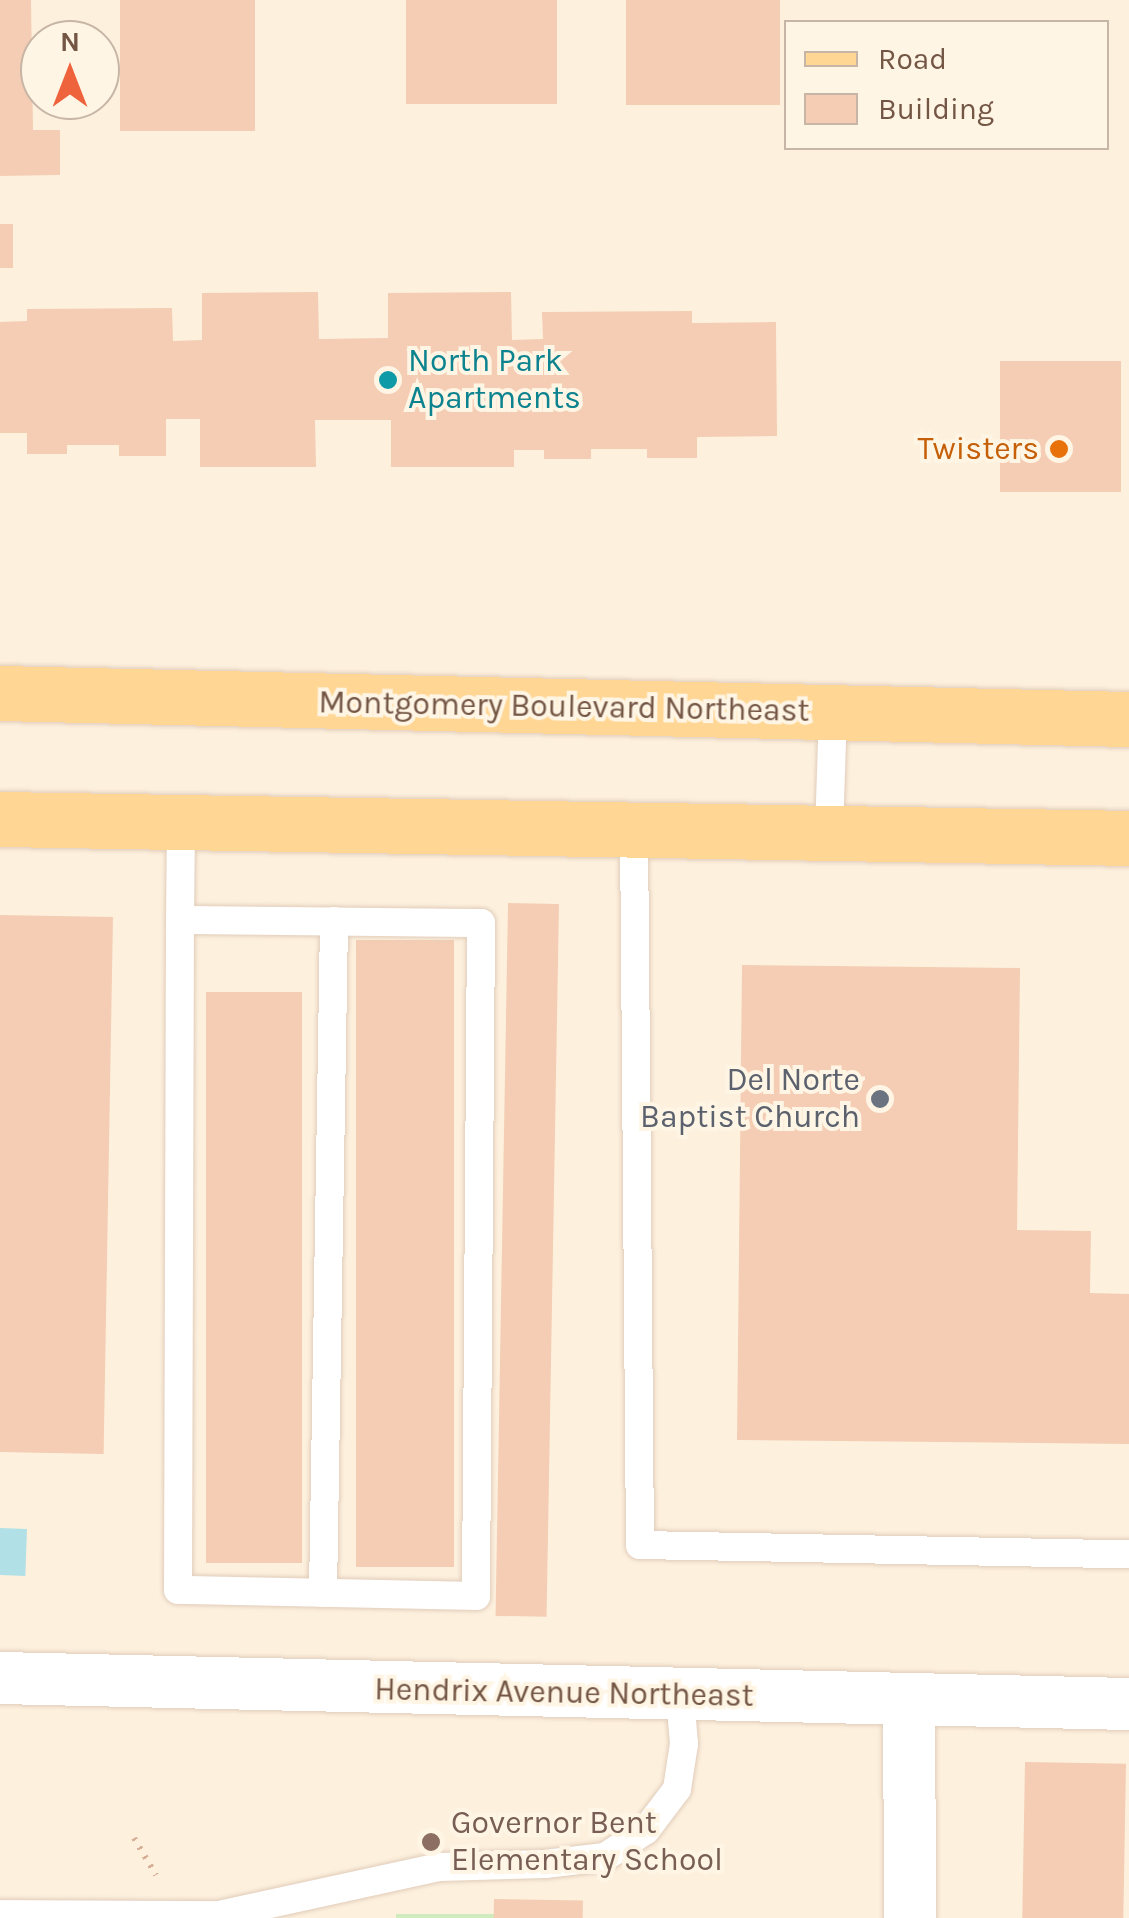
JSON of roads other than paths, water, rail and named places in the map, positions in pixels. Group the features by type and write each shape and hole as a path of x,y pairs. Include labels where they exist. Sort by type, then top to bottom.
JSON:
{"main road":[{"name":"Montgomery Boulevard Northeast","path":"0,693 1129,720"},
{"path":"0,819 1129,838"}],"street":[{"name":"Hendrix Avenue Northeast","path":"0,1678 909,1702 1129,1704"},
{"path":"909,1702 910,1918"}],"lane":[{"path":"830,832 833,714"},
{"path":"180,920 482,923 476,1596 178,1590 180,920 181,822"},
{"path":"634,830 640,1545 1129,1554"},
{"path":"324,1593 334,921"},
{"path":"0,1914 219,1914 440,1866 605,1857 646,1830 677,1789 684,1744 680,1696"}],"water":[{"path":"0,1528 27,1529 25,1576 0,1575"}],"place":[{"name":"North Park Apartments","path":"388,380"},
{"name":"Twisters","path":"1059,449"},
{"name":"Del Norte Baptist Church","path":"880,1099"},
{"name":"Governor Bent Elementary School","path":"431,1842"}]}
